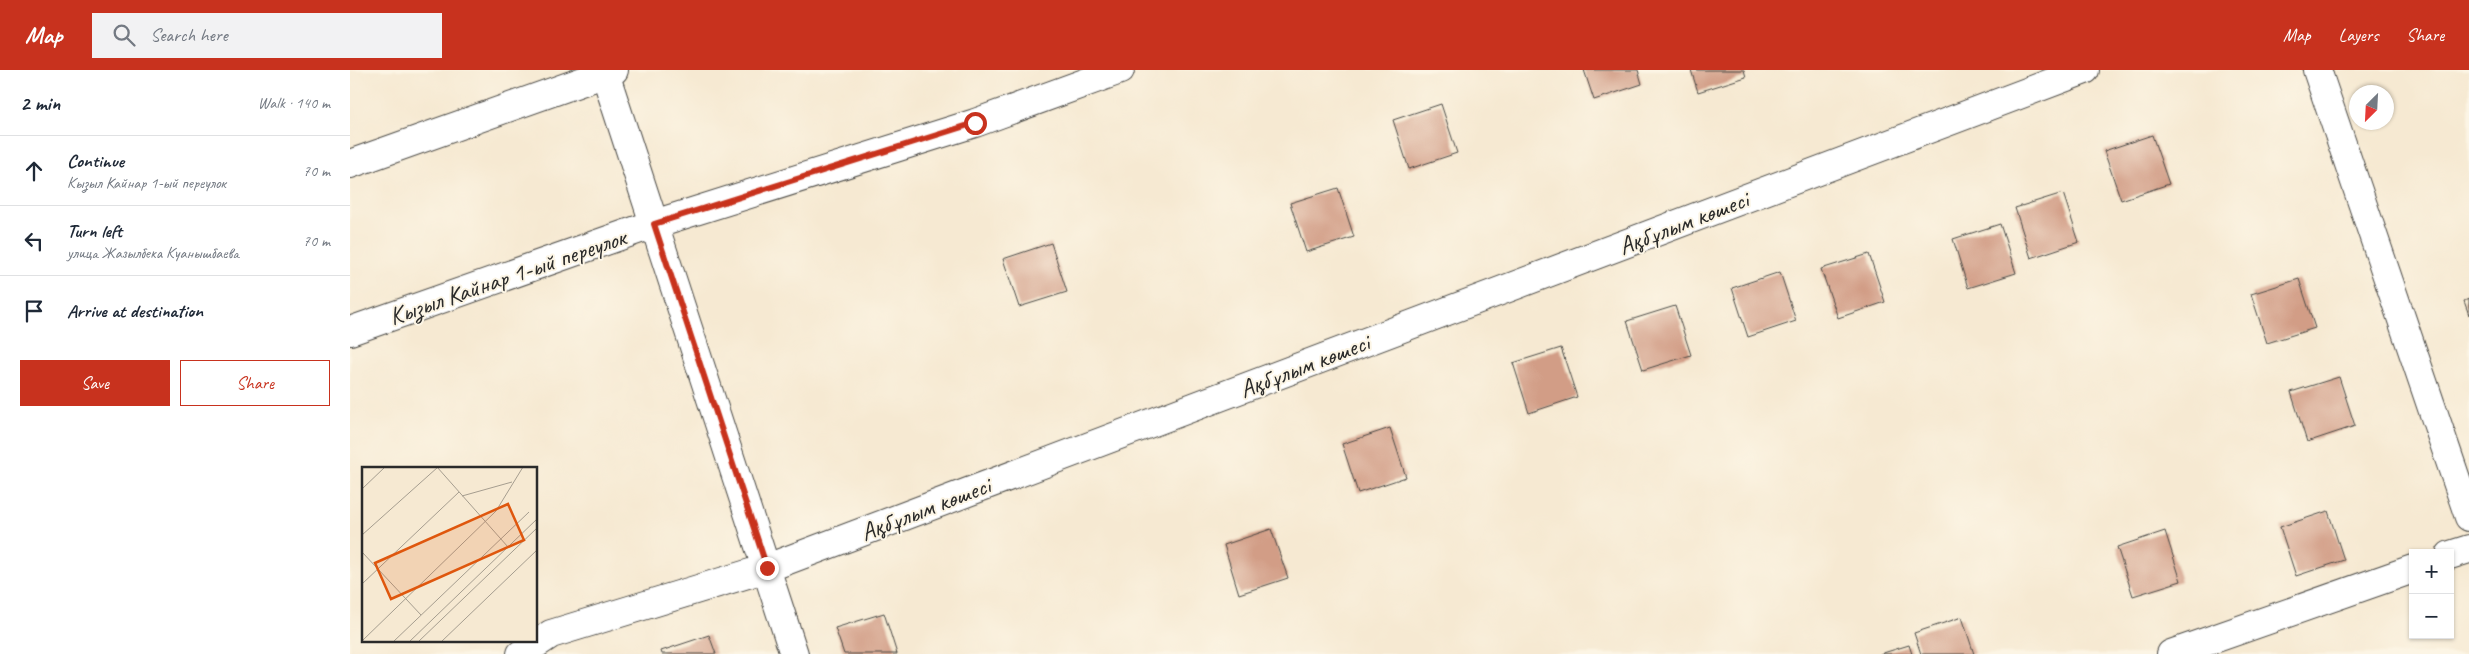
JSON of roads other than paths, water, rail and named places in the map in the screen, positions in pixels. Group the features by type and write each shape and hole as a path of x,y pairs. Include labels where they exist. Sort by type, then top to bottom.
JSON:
{"street":[{"name":"Кызыл Кайнар 1-ый переулок","path":"350,331 654,224 975,123 1120,70"},
{"name":"Ақбұлым көшесі","path":"521,654 551,634 767,568 2085,70"},
{"path":"2317,70 2469,517"},
{"path":"350,164 609,72 654,224 794,654"},
{"path":"2454,554 2469,549"},
{"path":"2170,654 2409,569"}]}
